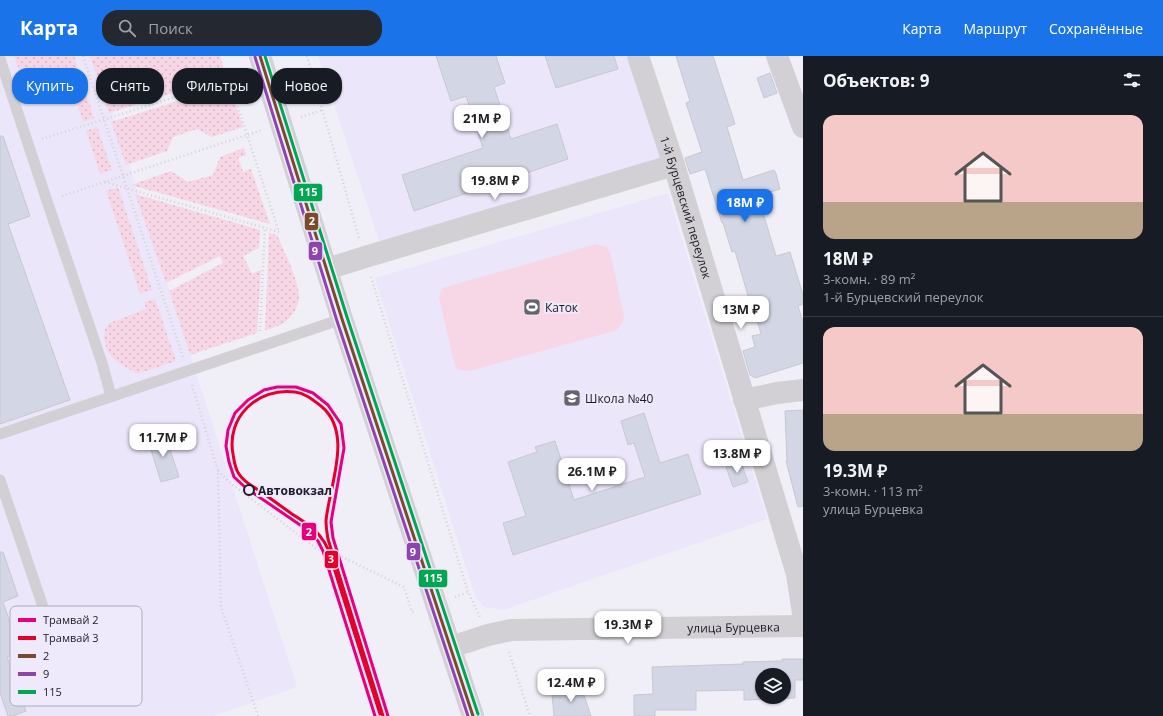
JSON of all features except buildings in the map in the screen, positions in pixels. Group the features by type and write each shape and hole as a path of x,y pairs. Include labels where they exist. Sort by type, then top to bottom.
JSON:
{"main road":[{"path":"260,56 342,319 473,716"}],"street":[{"name":"1-й Бурцевский переулок","path":"638,56 674,165 797,574 803,613"},
{"path":"777,56 803,127"},
{"path":"327,269 674,165"},
{"path":"744,400 778,393 803,390"},
{"name":"улица Бурцевка","path":"451,647 488,635 511,630 803,626"}],"lane":[{"path":"0,59 102,363 111,396"},
{"path":"0,434 342,319"},
{"path":"0,480 43,606"}],"path":[{"path":"83,56 188,371 218,471 221,607 258,716"},
{"path":"307,56 365,257 468,592 488,635 508,650 530,716"},
{"path":"28,144 229,80 279,232 105,182"},
{"path":"47,201 323,110"},
{"path":"260,347 265,228"},
{"path":"218,471 229,482 317,549 338,554 404,587 412,612"}],"shaded area":[{"path":"0,56 94,56 98,68 96,68 96,104 109,104 297,687 213,716 0,716"},
{"path":"14,56 74,56 78,68 19,68"},
{"path":"90,56 220,56 224,68 172,68 172,93 164,96 164,68 96,68 96,74"},
{"path":"318,56 631,56 664,159 379,241 334,104 342,104 342,68 322,68"},
{"path":"88,99 94,118 83,122 77,104 88,104"},
{"path":"172,103 235,104 243,127 212,137 197,129 173,137 167,151 126,165 111,122"},
{"path":"106,104 137,104 109,113"},
{"path":"97,127 112,170 100,174 86,131"},
{"path":"244,148 246,155 238,158 243,172 251,169 270,224 131,185 171,171 188,182 213,175 220,157"},
{"path":"118,187 152,290 140,294 106,191"},
{"name":"Школа №40","path":"668,193 767,519 503,610 484,607 475,596 375,278"},
{"path":"135,194 260,230 259,248 243,256 252,274 261,270 257,333 190,355 169,291 223,263 220,256 166,283"},
{"path":"269,233 277,235 287,257 298,289 299,300 296,309 287,320 280,325 265,330"},
{"name":"Каток","path":"597,244 606,247 610,252 624,315 622,323 618,328 614,331 473,370 465,371 458,369 454,362 439,298 443,288"},
{"path":"155,299 176,361 137,374 117,362 107,351 104,338 105,329 110,323 146,309 144,302"}],"tram line":[{"name":"2","path":"375,716 323,551 318,541 306,529 246,488 234,477 226,446 228,430 235,413 248,400 264,390 277,387 296,387 313,393 328,405 341,424 344,448 331,522 333,538 388,716"},
{"name":"3","path":"380,714 325,543 316,531 251,486 241,477 236,467 232,441 235,428 240,417 248,407 257,400 269,394 295,392 306,395 321,406 331,417 336,430 338,445 337,460 326,521 328,539 383,716"}],"transit line":[{"name":"2","path":"260,56 342,319 473,716"},
{"name":"115","path":"265,56 347,317 478,714"},
{"name":"9","path":"255,57 337,321 468,716"}],"place":[{"name":"Каток","path":"532,307"},
{"name":"Школа №40","path":"572,398"},
{"name":"Автовокзал","path":"249,490"}]}
